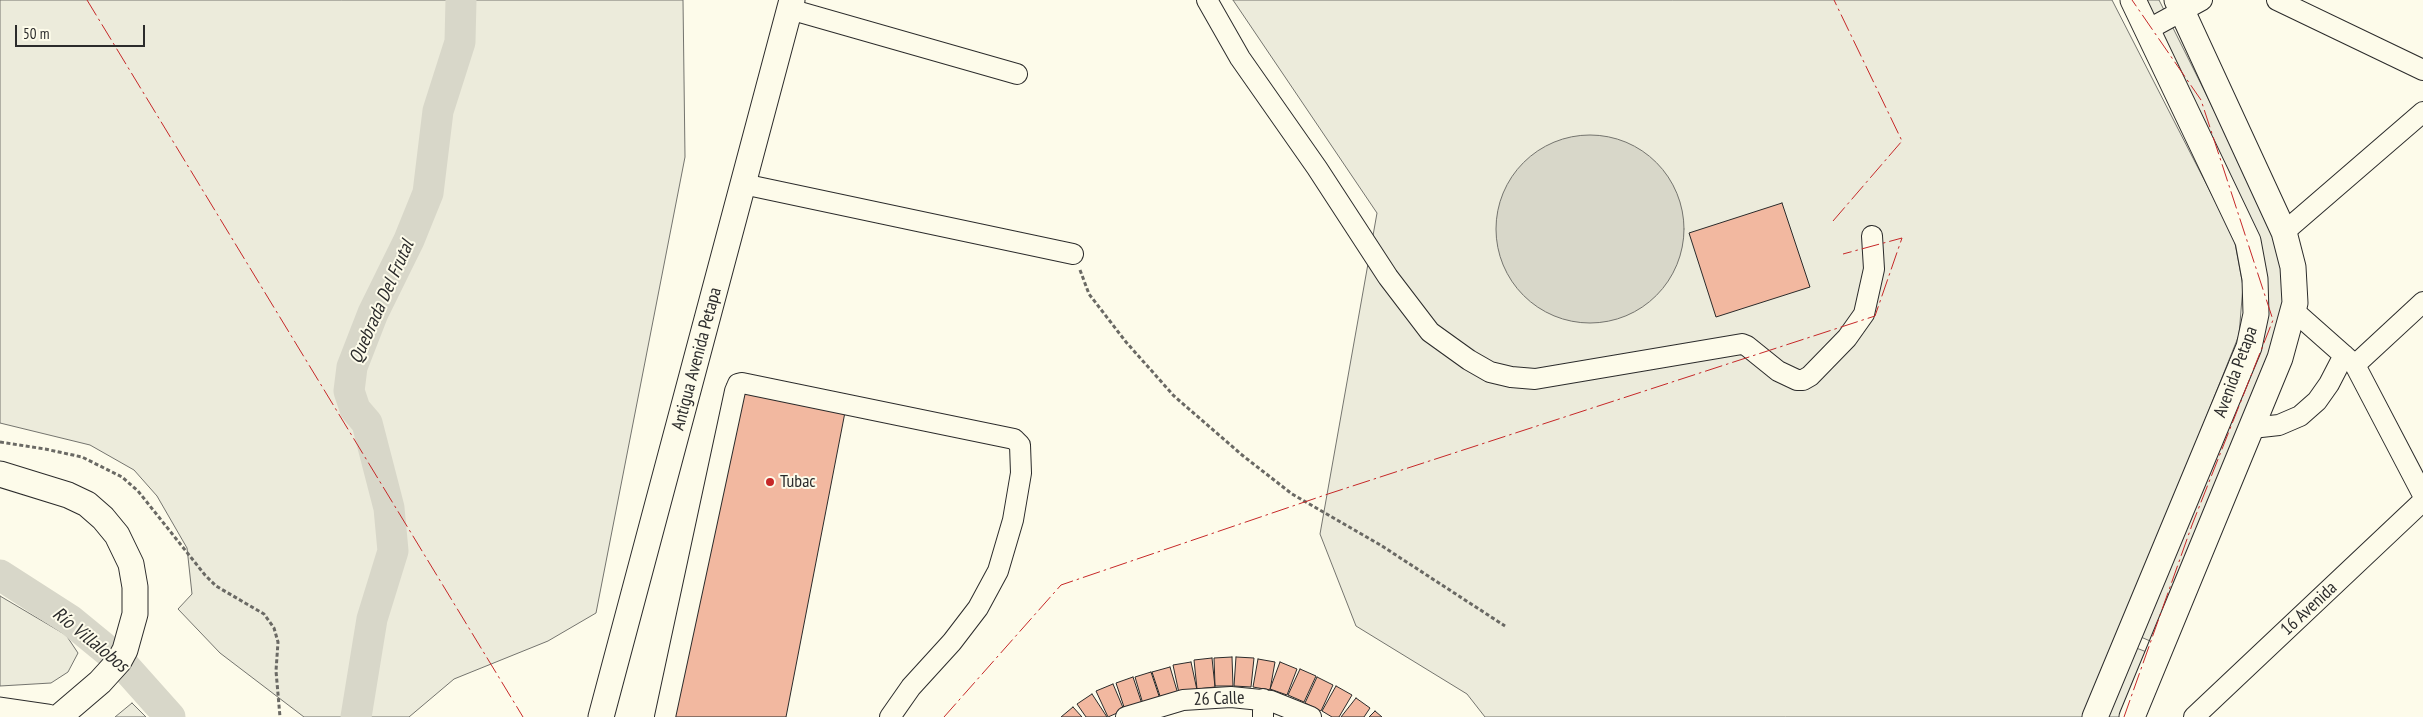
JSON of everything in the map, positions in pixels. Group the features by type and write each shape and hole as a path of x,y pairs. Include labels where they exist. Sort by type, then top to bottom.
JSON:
{"main road":[{"name":"Avenida Petapa","path":"2095,717 2249,347 2256,314 2255,279 2248,241 2149,29 2133,0"},
{"name":"Antigua Avenida Petapa","path":"602,717 790,4"},
{"name":"Avenida Petapa","path":"2132,717 2280,358 2294,311 2296,288 2284,232 2187,4"},
{"path":"0,474 75,497 98,514 123,544 130,564 136,602 131,632 119,661 100,682 59,717"},
{"path":"2128,638 2160,651"},
{"path":"11,713 48,717"}],"street":[{"path":"1207,0 1240,58 1317,168 1388,277 1430,332 1469,360 1490,372 1511,377 1535,379 1742,344 1778,371 1797,380 1803,380 1810,376 1847,338 1864,314 1874,268 1872,236"},
{"path":"2277,0 2423,70"},
{"path":"790,4 1017,74"},
{"path":"2149,29 2187,4"},
{"path":"2284,232 2423,112"},
{"path":"743,184 1073,254"},
{"path":"2252,428 2279,425 2300,416 2321,395 2350,360 2423,302"},
{"path":"2294,311 2350,360 2423,495"},
{"path":"665,717 736,388 742,383 1014,439 1020,445 1021,473 1016,501 998,571 978,608 952,642 912,687 890,717"},
{"name":"16 Avenida","path":"2194,717 2423,501"},
{"name":"26 Calle","path":"1126,717 1183,709 1231,696 1263,708 1311,717"}],"path":[{"path":"1073,254 1089,294 1126,342 1174,396 1236,450 1292,494 1382,546 1505,626"},
{"path":"0,442 65,452 104,467 122,477 138,492 216,586 264,614 274,628 278,642 276,671 280,717"}],"shaded area":[{"path":"0,0 683,0 685,157 596,613 548,641 454,679 409,717 304,717 220,653 178,609 192,594 187,548 157,496 134,470 90,445 0,423"},
{"path":"1233,0 2112,0 2234,238 2243,286 2239,335 2086,717 1485,717 1467,694 1356,626 1320,534 1377,213"},
{"path":"2140,0 2159,0 2270,222 2282,261 2285,313 2155,643 2136,635 2265,303"},
{"path":"1590,135 1617,139 1634,146 1656,163 1673,185 1680,202 1684,229 1680,256 1673,273 1656,295 1634,312 1617,319 1590,323 1563,319 1546,312 1524,295 1507,273 1500,256 1496,229 1500,202 1507,185 1524,163 1546,146 1563,139"},
{"path":"0,596 66,635 78,653 68,672 51,683 0,686"},
{"path":"2131,646 2152,654 2125,717 2101,717"},
{"path":"132,703 146,717 115,717"}],"building":[{"path":"1782,203 1810,287 1716,317 1689,233"},
{"name":"Tubac","path":"727,384 846,407 786,717 663,717"},
{"path":"1232,657 1233,686 1215,686 1214,658"},
{"path":"1236,657 1254,658 1251,687 1234,686"},
{"path":"1212,658 1215,687 1197,689 1194,660"},
{"path":"1258,659 1275,662 1270,690 1253,687"},
{"path":"1191,662 1197,690 1179,693 1173,665"},
{"path":"1280,662 1297,669 1287,695 1270,689"},
{"path":"1170,667 1178,694 1161,699 1152,672"},
{"path":"1300,669 1316,676 1304,702 1288,695"},
{"path":"1151,672 1160,699 1143,704 1135,677"},
{"path":"1133,677 1142,704 1125,710 1116,683"},
{"path":"1317,677 1333,685 1321,711 1305,703"},
{"path":"1113,684 1124,710 1108,717 1096,691"},
{"path":"1336,686 1352,695 1339,717 1332,717 1322,711"},
{"path":"1092,694 1107,717 1086,717 1077,704"},
{"path":"1356,698 1370,708 1364,717 1341,717"},
{"path":"1073,707 1082,717 1061,717"},
{"path":"1375,711 1382,717 1369,717"}],"waterway":[{"name":"Quebrada Del Frutal","path":"356,717 372,619 393,551 389,508 367,423 355,409 349,391 352,367 373,313 409,240 428,193 438,111 460,42 461,0"},
{"name":"Río Villalobos","path":"0,575 70,620 120,661 170,717"}],"power":[{"path":"87,0 523,717"},
{"path":"1833,221 1902,141 1834,0"},
{"path":"2124,717 2192,525 2273,320 2201,100 2132,0"},
{"path":"944,717 1061,585 1328,494 1875,316 1902,238 1843,254"}],"place":[{"name":"Tubac","path":"770,482"}]}
